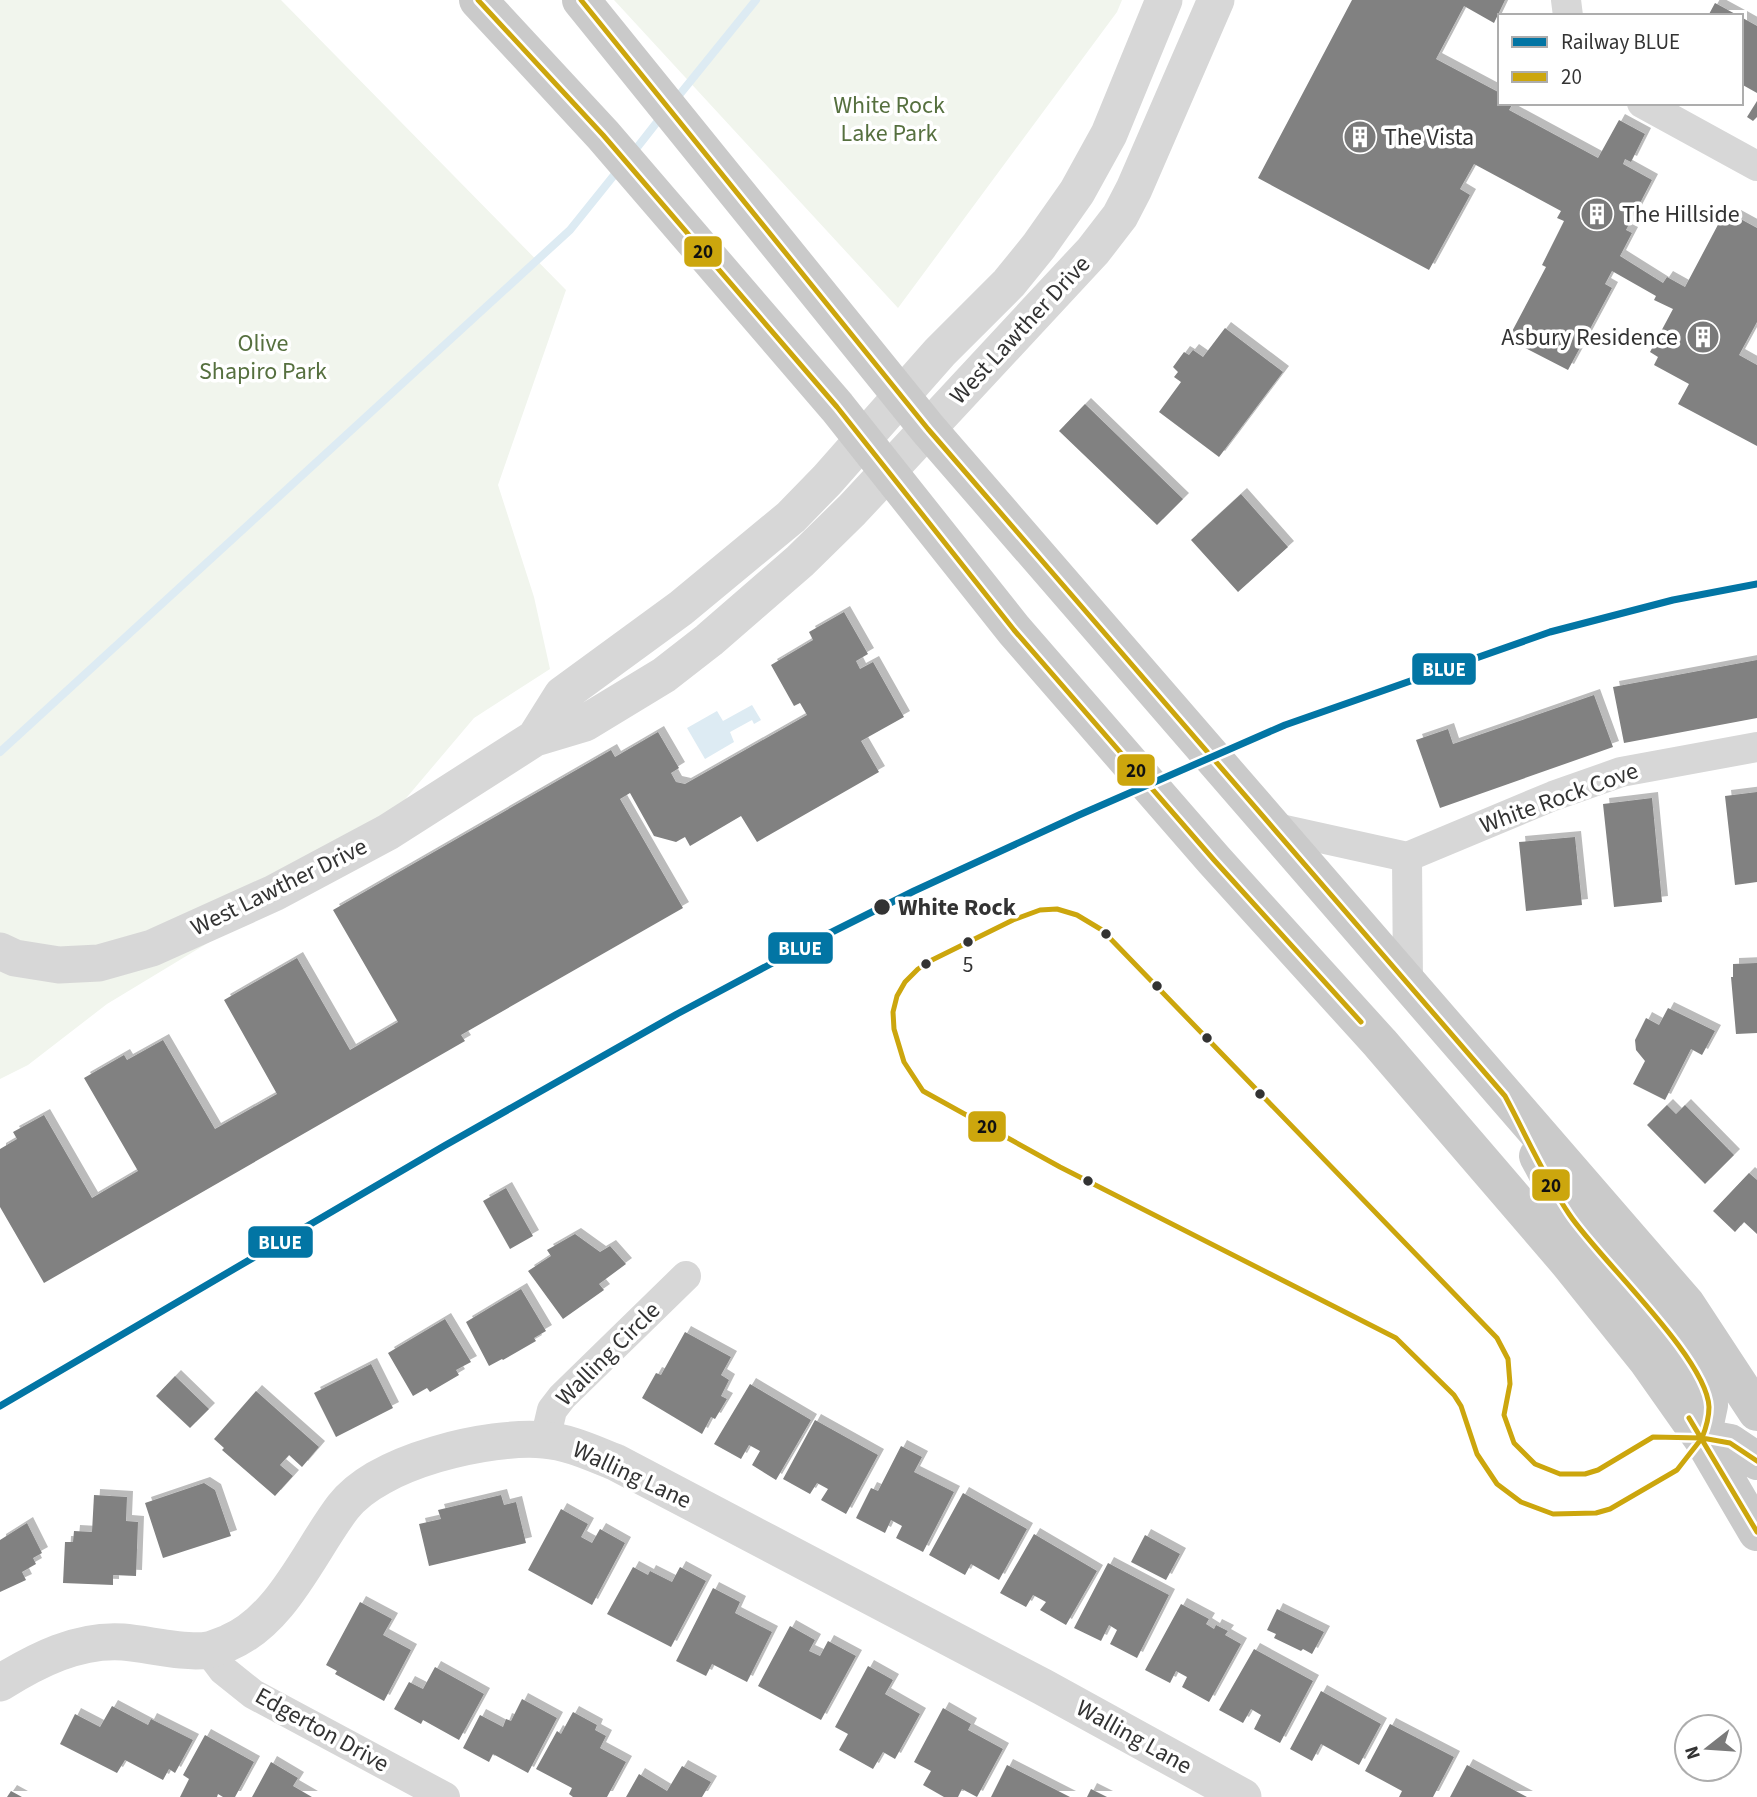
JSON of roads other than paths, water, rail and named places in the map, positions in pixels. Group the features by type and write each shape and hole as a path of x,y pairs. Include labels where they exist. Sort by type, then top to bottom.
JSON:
{"main road":[{"path":"478,0 603,135 862,439 1032,651 1213,860 1380,1043 1513,1198 1647,1360 1702,1438 1757,1532"},
{"path":"581,0 928,429 1686,1304 1757,1412"},
{"path":"1505,1096 1570,1214 1673,1339 1698,1376 1709,1405 1702,1438"},
{"path":"1702,1438 1730,1443 1757,1461"}],"street":[{"name":"West Lawther Drive","path":"536,738 562,695 638,640 791,517 1009,282 1039,246 1077,192 1109,134 1164,0"},
{"name":"West Lawther Drive","path":"0,951 15,958 59,965 99,963 152,948 274,893 388,832 536,738 585,723 664,675 709,640 800,561 887,473 1093,251 1119,216 1147,162 1216,0"},
{"path":"1646,105 1757,166"},
{"path":"638,640 664,675"},
{"name":"White Rock Cove","path":"1408,857 1553,796 1621,772 1757,747"},
{"path":"1271,827 1408,857 1408,985"},
{"name":"Walling Circle","path":"545,1440 552,1410 562,1397 686,1276"},
{"name":"Walling Lane","path":"0,1683 27,1666 87,1643 121,1642 208,1650 232,1641 263,1619 297,1578 345,1504 374,1481 441,1452 512,1439 545,1440 571,1445 615,1462 1243,1797"},
{"name":"Edgerton Drive","path":"208,1650 223,1670 253,1694 445,1797"}],"waterway":[{"path":"676,99 756,0"},
{"path":"632,154 661,117"},
{"path":"0,752 570,230 619,169"}],"rail line":[{"name":"BLUE","path":"0,1406 444,1146 677,1014 914,891 1285,725 1550,632 1673,600 1757,584"}],"place":[{"name":"The Vista","path":"1360,137"},
{"name":"The Hillside","path":"1597,214"},
{"name":"Asbury Residence","path":"1703,337"},
{"name":"White Rock","path":"882,907"},
{"name":"5","path":"968,942"}],"park label":[{"name":"White Rock Lake Park","path":"889,119"},
{"name":"Olive Shapiro Park","path":"263,357"}]}
